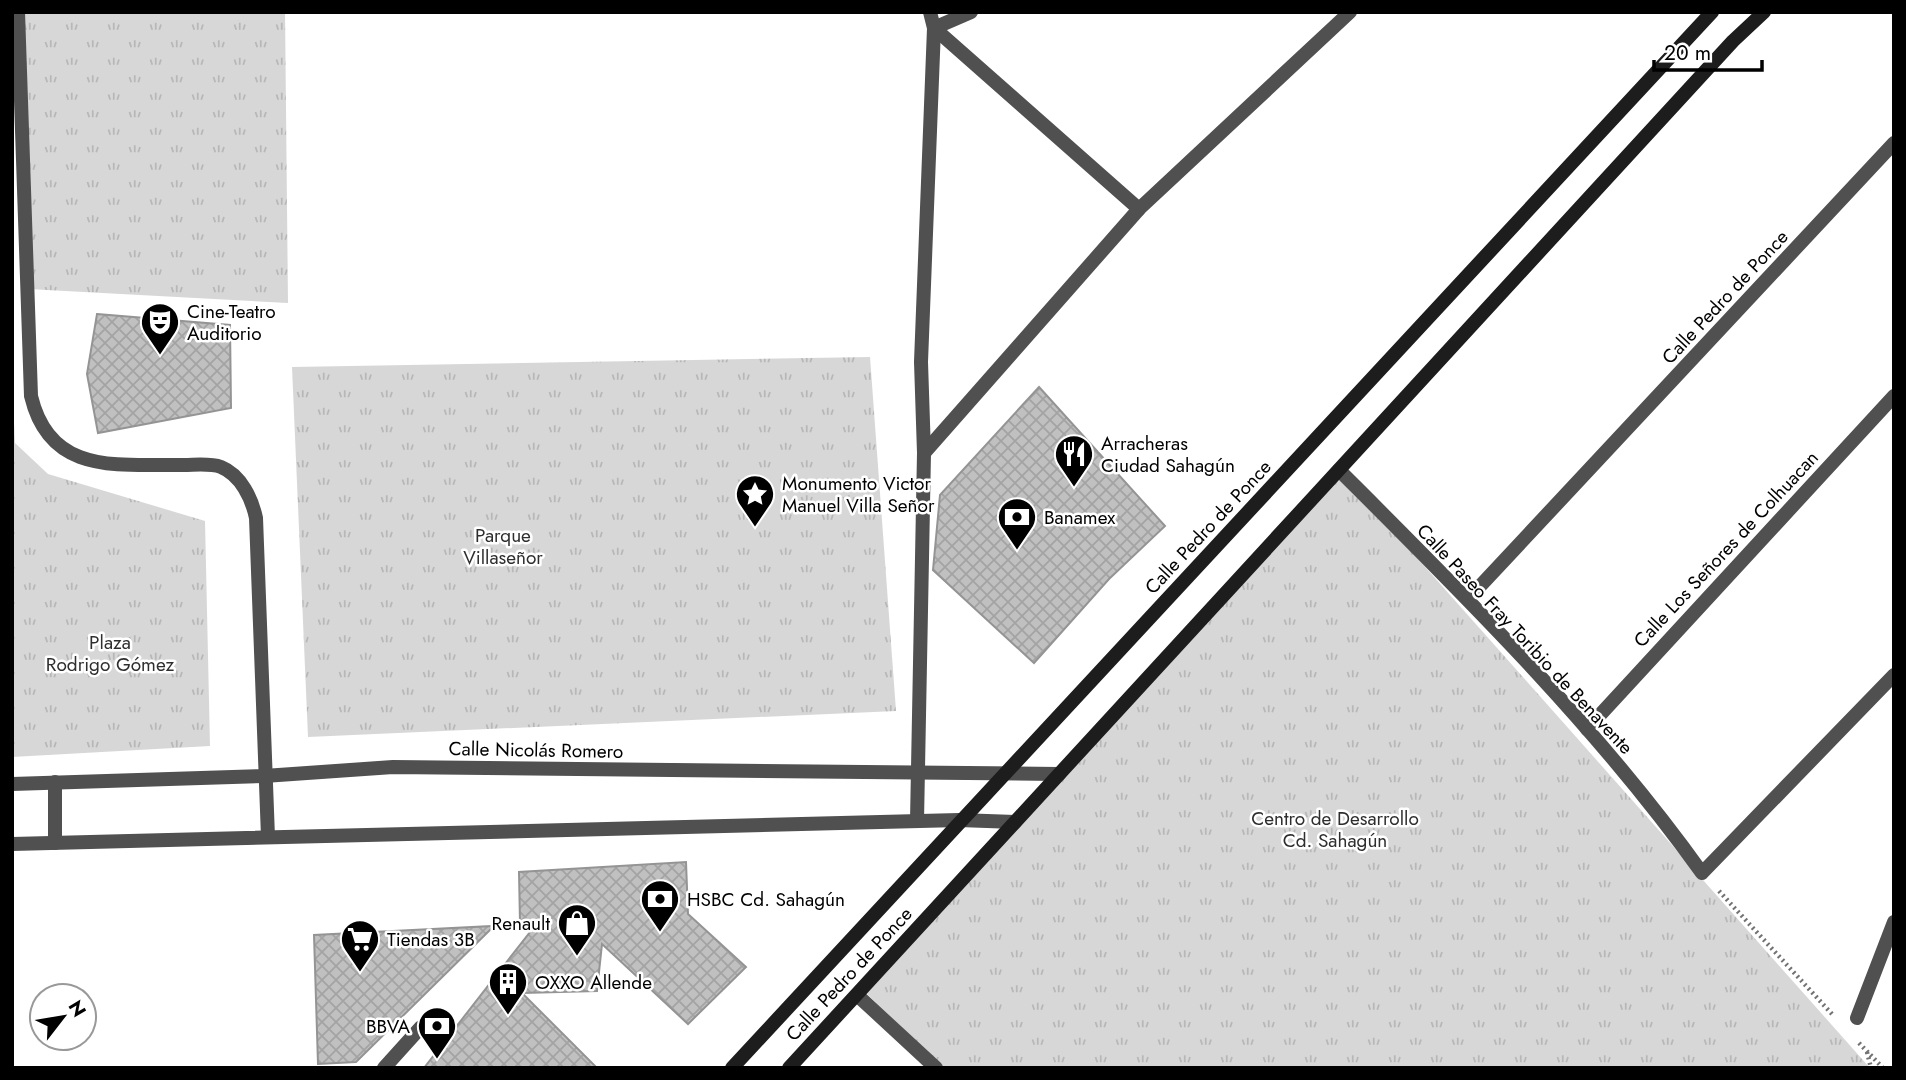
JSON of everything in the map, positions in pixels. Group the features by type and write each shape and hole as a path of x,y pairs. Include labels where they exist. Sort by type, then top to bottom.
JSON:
{"street":[{"path":"18,12 19,145 31,396 45,431 78,458 99,464 218,465 244,486 256,518 268,838"},
{"path":"917,821 920,774 924,453 921,362 934,28 930,12"},
{"path":"934,28 971,12"},
{"path":"924,453 1139,209 1350,12"},
{"name":"Calle Pedro de Ponce","path":"732,1068 959,820 1712,12"},
{"name":"Calle Pedro de Ponce","path":"789,1068 1734,41 1765,12"},
{"path":"934,28 1139,209"},
{"name":"Calle Pedro de Ponce","path":"1468,598 1894,143"},
{"name":"Calle Los Señores de Colhuacan","path":"1587,729 1894,396"},
{"name":"Calle Paseo Fray Toribio de Benavente","path":"1339,470 1468,598 1587,729 1702,873"},
{"path":"1702,873 1894,675"},
{"name":"Calle Nicolás Romero","path":"12,784 264,776 393,767 1059,774"},
{"path":"55,782 55,843"},
{"path":"12,844 959,820 1016,822"},
{"path":"1857,1018 1894,922"},
{"path":"857,995 936,1068"},
{"path":"384,1068 421,1027"}],"path":[{"path":"1702,873 1839,1021"},
{"path":"1857,1041 1883,1068"}],"green space":[{"path":"18,12 285,12 288,303 28,289"},
{"name":"Parque Villaseñor","path":"870,357 896,711 308,737 292,367"},
{"name":"Plaza Rodrigo Gómez","path":"12,382 15,443 48,474 205,521 210,746 12,757"},
{"name":"Centro de Desarrollo Cd. Sahagún","path":"1339,470 1870,1068 943,1068 862,989"}],"building":[{"name":"Cine-Teatro Auditorio","path":"97,314 230,325 231,408 98,433 87,374"},
{"path":"1039,387 1165,526 1109,579 1034,663 933,570 940,495"},
{"path":"686,862 688,914 746,967 688,1024 602,944 597,991 522,993 597,1068 424,1068 530,932 520,923 519,872"},
{"name":"Tiendas 3B","path":"494,926 356,1062 318,1064 314,935"}],"place":[{"name":"Cine-Teatro Auditorio","path":"160,356"},
{"name":"Arracheras Ciudad Sahagún","path":"1074,488"},
{"name":"Monumento Victor Manuel Villa Señor","path":"755,528"},
{"name":"Banamex","path":"1017,551"},
{"name":"HSBC Cd. Sahagún","path":"660,933"},
{"name":"Renault","path":"577,957"},
{"name":"Tiendas 3B","path":"360,973"},
{"name":"OXXO Allende","path":"508,1016"},
{"name":"BBVA","path":"437,1060"}]}
